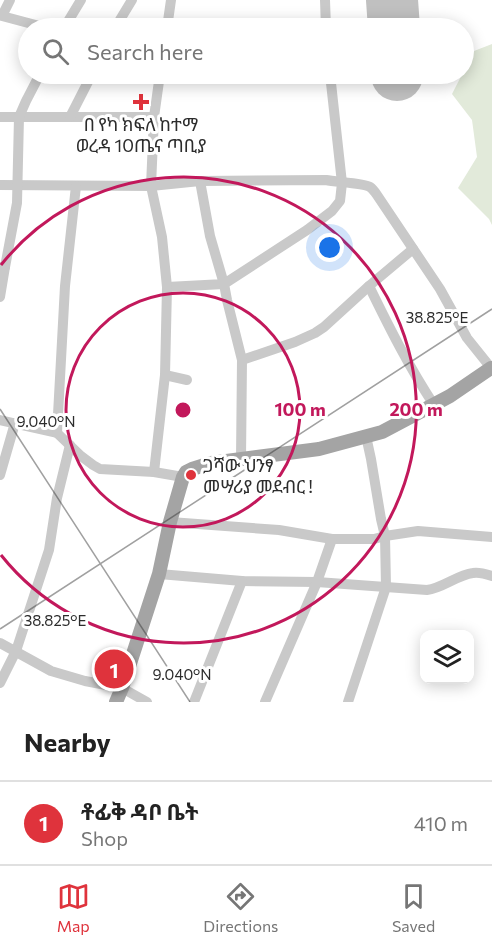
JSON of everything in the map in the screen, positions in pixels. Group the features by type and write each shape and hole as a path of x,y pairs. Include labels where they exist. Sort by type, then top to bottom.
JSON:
{"main road":[{"path":"116,702 159,574 170,522 186,472 212,463 319,448 382,432 434,405 492,368"}],"street":[{"path":"10,0 1,18 18,22"},
{"path":"70,18 81,0"},
{"path":"121,18 132,0"},
{"path":"168,18 171,0"},
{"path":"325,0 326,18"},
{"path":"0,297 2,267 17,204 19,117 35,84"},
{"path":"70,117 87,84"},
{"path":"154,472 165,375 166,287 162,237 151,186 158,84"},
{"path":"166,287 224,284 332,211 340,201 342,183 331,84"},
{"path":"0,117 154,117"},
{"path":"0,185 151,186 200,181 326,180 361,184 369,187 377,195 440,289 467,338 492,368"},
{"path":"200,181 210,236 242,360 241,459"},
{"path":"57,433 65,286 76,186"},
{"path":"242,360 315,333 413,249"},
{"path":"369,286 387,323 434,405"},
{"path":"165,375 187,380"},
{"path":"0,420 57,433 100,469 154,472 183,477"},
{"path":"0,475 15,423"},
{"path":"348,702 386,587 385,536 366,436"},
{"path":"0,683 15,651 49,550 57,498 70,445"},
{"path":"170,522 279,530 332,539 374,539 418,531 492,537"},
{"path":"266,702 332,539"},
{"path":"159,574 242,581 316,582 427,590 434,590 470,573 492,576"},
{"path":"194,702 242,581"},
{"path":"0,643 51,671 85,681 122,688 147,702"}],"green space":[{"path":"492,44 492,225 489,219 458,188 477,157 472,120 452,94 457,84 474,84 474,51"}],"runway":[{"path":"392,0 393,18"}],"place":[{"name":"በ የካ ክፍለ ከተማ ወረዳ 10ጤና ጣቢያ","path":"141,102"},
{"name":"ጋሻው ህንፃ መሣሪያ መደብር !","path":"191,475"},
{"name":"ቶፊቅ ዳቦ ቤት","path":"114,669"}]}
